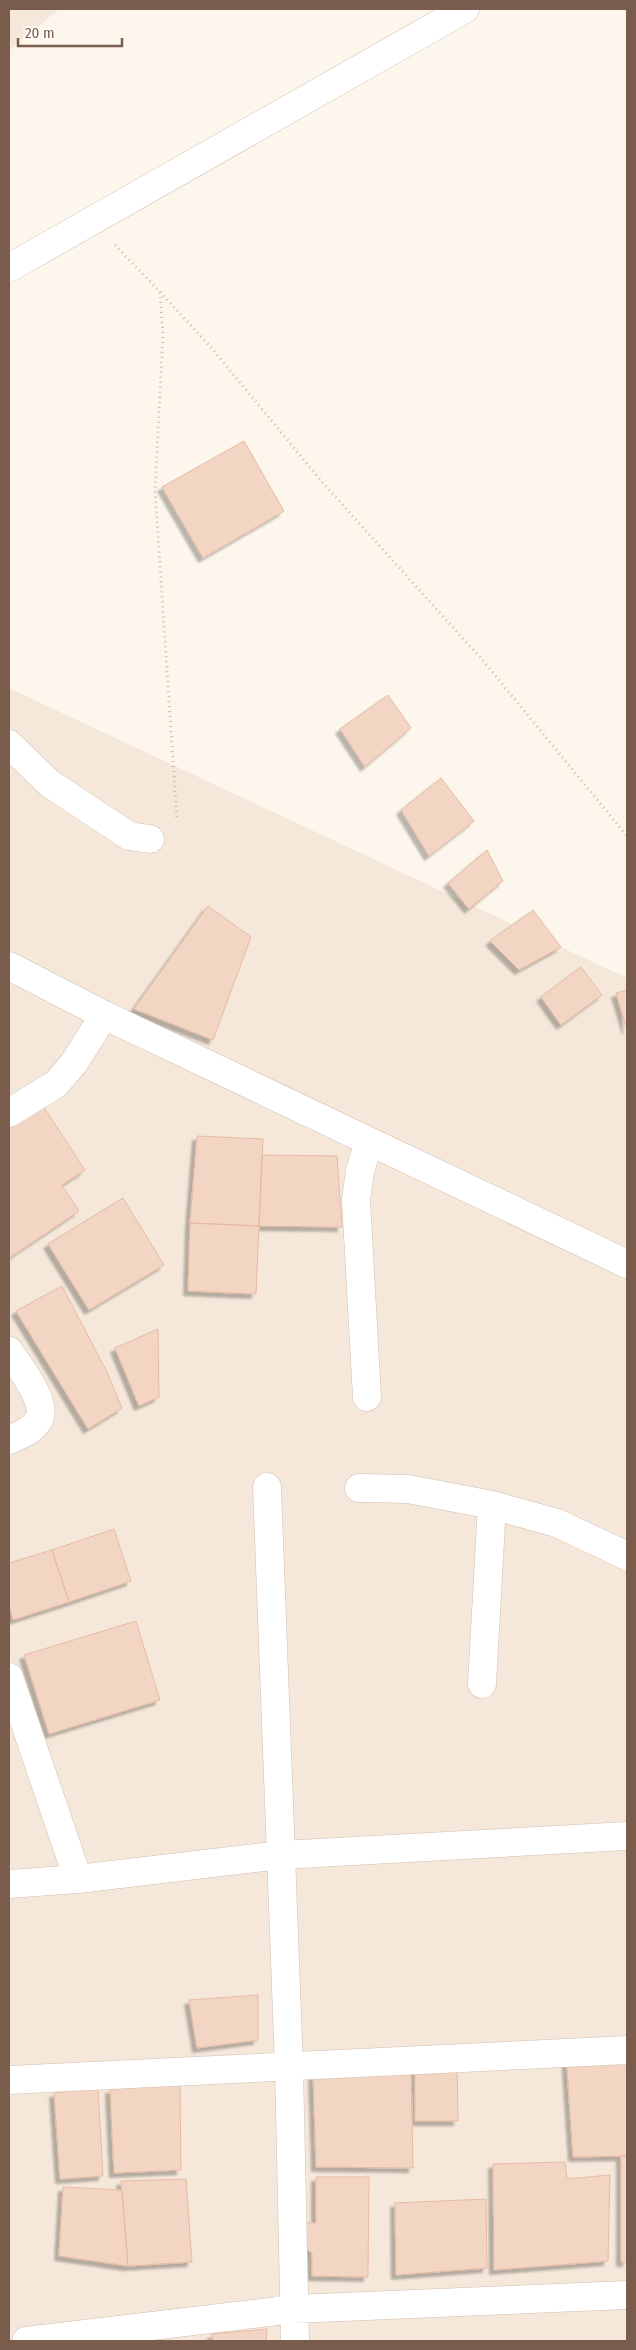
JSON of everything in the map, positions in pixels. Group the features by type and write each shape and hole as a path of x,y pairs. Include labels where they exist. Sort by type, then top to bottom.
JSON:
{"street":[{"path":"9,268 464,9"},
{"path":"9,744 49,783 130,836 150,839"},
{"path":"9,966 369,1142 627,1264"},
{"path":"9,1113 56,1084 74,1063 104,1014"},
{"path":"367,1397 356,1200 360,1171 369,1142"},
{"path":"9,1351 35,1391 41,1408 40,1420 29,1430 9,1440"},
{"path":"267,1487 289,2066 296,2341"},
{"path":"359,1488 408,1489 492,1505 557,1523 627,1556"},
{"path":"482,1684 492,1505"},
{"path":"9,1676 78,1879"},
{"path":"9,1884 78,1879 280,1855 627,1836"},
{"path":"9,2080 627,2050"},
{"path":"26,2341 295,2309 627,2295"}],"path":[{"path":"92,221 209,345 323,483 484,663 627,836"},
{"path":"150,839 177,828 155,490 163,334 160,292"}],"shaded area":[{"path":"9,9 59,9 9,51"},
{"path":"9,688 627,978 627,2341 9,2341"}],"building":[{"path":"244,441 284,511 203,558 162,487"},
{"path":"388,695 411,728 365,767 340,729"},
{"path":"441,778 474,821 429,856 401,810"},
{"path":"487,850 503,881 469,909 448,883"},
{"path":"208,906 251,937 213,1040 134,1009"},
{"path":"533,910 561,947 519,970 490,941"},
{"path":"581,967 602,995 561,1025 541,997"},
{"path":"627,990 627,1030 616,993"},
{"path":"37,1097 85,1170 62,1185 79,1211 9,1258 9,1116"},
{"path":"197,1136 263,1139 259,1226 190,1223"},
{"path":"262,1155 337,1156 342,1227 259,1226"},
{"path":"123,1198 164,1265 89,1310 48,1244"},
{"path":"190,1223 259,1226 256,1294 188,1291"},
{"path":"62,1286 107,1372 122,1408 88,1429 16,1311"},
{"path":"158,1329 159,1397 139,1406 115,1348"},
{"path":"114,1529 131,1581 69,1602 52,1550"},
{"path":"52,1550 69,1602 13,1620 9,1605 9,1563"},
{"path":"136,1621 160,1700 49,1734 24,1655"},
{"path":"258,1995 258,2040 197,2048 189,2000"},
{"path":"566,2053 627,2055 627,2156 573,2157"},
{"path":"457,2062 458,2121 415,2121 415,2063"},
{"path":"411,2066 413,2168 316,2167 313,2072"},
{"path":"180,2085 181,2170 114,2173 110,2089"},
{"path":"98,2088 103,2176 60,2179 54,2093"},
{"path":"621,2156 627,2156 627,2262 621,2262"},
{"path":"565,2162 567,2179 610,2175 608,2261 494,2270 493,2164"},
{"path":"316,2177 369,2177 368,2277 312,2276 312,2253 304,2247 304,2223 316,2223"},
{"path":"186,2179 192,2262 128,2266 121,2181"},
{"path":"63,2187 122,2190 128,2266 59,2256"},
{"path":"486,2199 487,2268 396,2275 395,2203"},
{"path":"267,2329 266,2341 213,2341 212,2334"}]}
